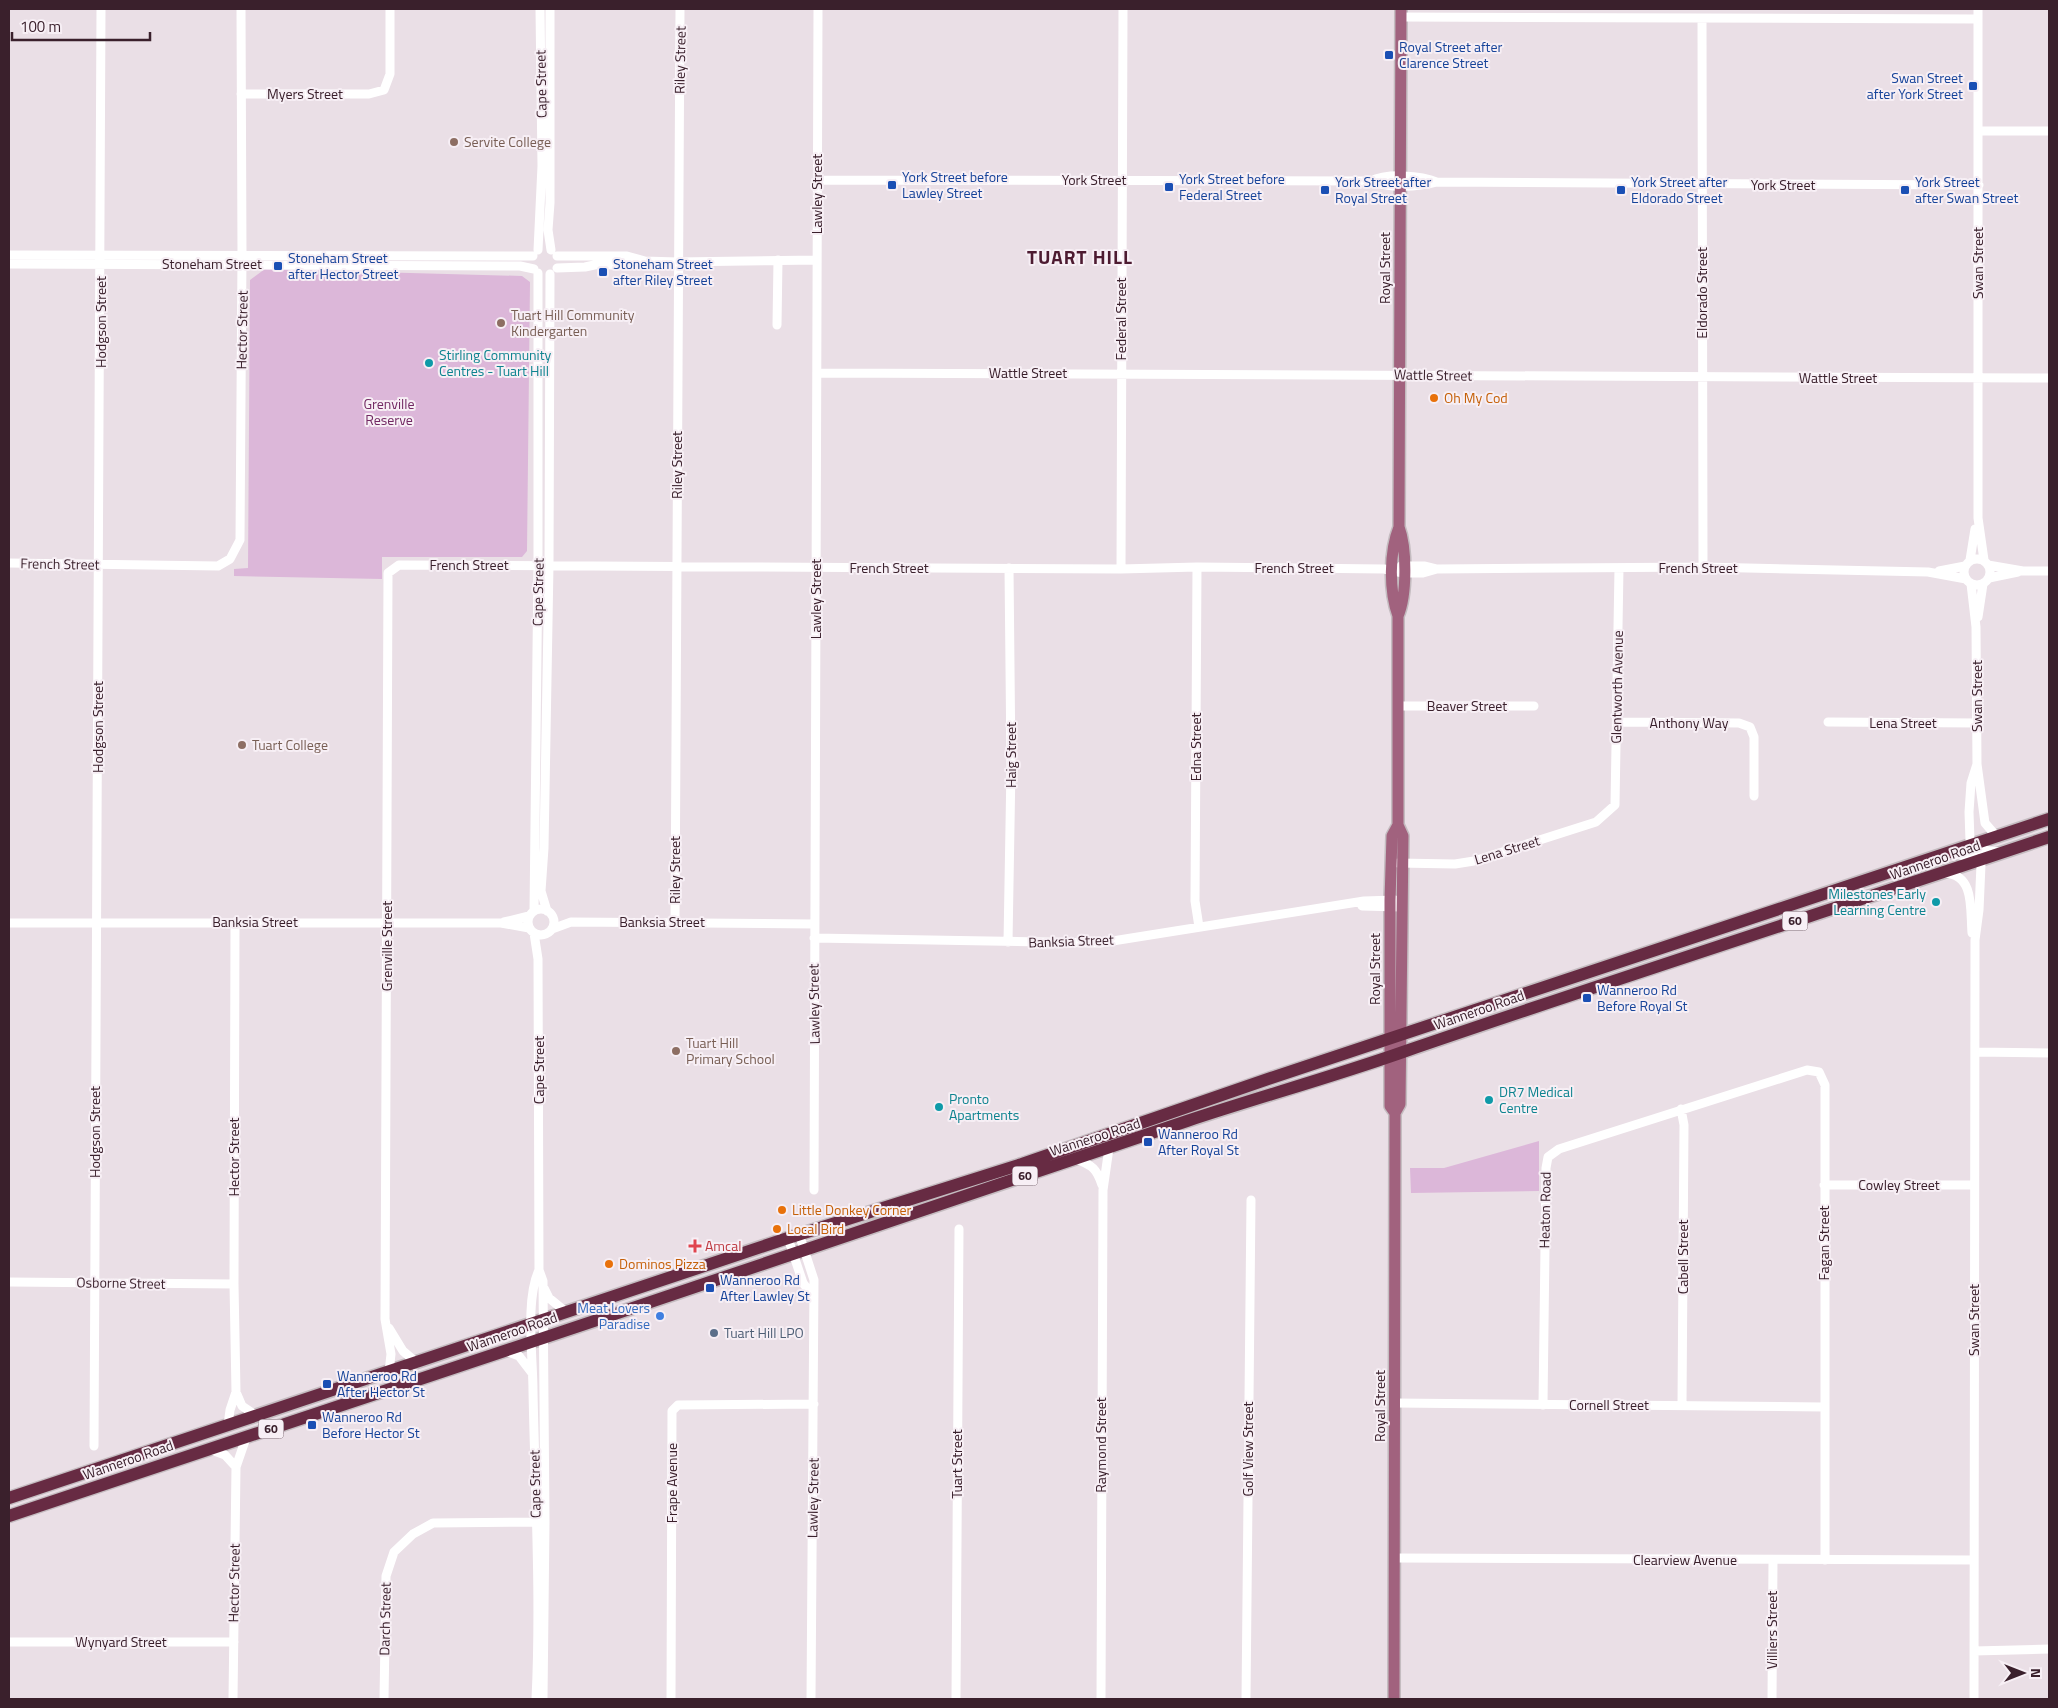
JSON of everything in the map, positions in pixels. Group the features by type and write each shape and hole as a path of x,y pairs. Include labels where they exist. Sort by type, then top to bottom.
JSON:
{"highway":[{"name":"Wanneroo Road","path":"9,1498 794,1236 1031,1161 1395,1037 2049,819"},
{"name":"Wanneroo Road","path":"9,1516 537,1339 772,1263 1109,1148 1395,1055 1633,973 2049,837"},
{"path":"682,1273 691,1279 701,1279 772,1263"},
{"path":"628,1291 673,1286 680,1293"}],"main road":[{"name":"Royal Street","path":"1394,1699 1395,1113 1400,1104 1395,1055 1395,903 1397,863 1392,836 1398,824 1398,616 1404,603 1400,569 1404,540 1399,527 1401,13"}],"street":[{"name":"Hodgson Street","path":"94,1446 101,9"},
{"name":"Hector Street","path":"230,559 240,540 241,9"},
{"name":"Myers Street","path":"241,94 369,94 384,90 390,74 390,9"},
{"name":"Cape Street","path":"536,1699 540,1522 533,1374 543,1285 539,1270 538,959 532,931 538,564 535,253 542,193 540,9"},
{"name":"Cape Street","path":"538,959 554,922 541,891 544,848 554,253 548,230 550,203 550,9"},
{"name":"Riley Street","path":"675,922 677,262 680,9"},
{"name":"Lawley Street","path":"814,1190 816,1166 814,924 818,9"},
{"name":"Federal Street","path":"1121,570 1123,9"},
{"name":"Swan Street","path":"1976,627 1986,581 1986,562 1978,518 1978,9"},
{"path":"1401,13 1702,19 1978,19"},
{"name":"Eldorado Street","path":"1702,19 1702,567"},
{"path":"1978,131 2049,132"},
{"name":"York Street","path":"818,180 1371,181 1380,176 1400,181 1427,178 1437,182 1979,185"},
{"name":"Stoneham Street","path":"9,264 535,253"},
{"path":"535,253 627,256 645,261 677,262 817,260"},
{"name":"Stoneham Street","path":"9,255 101,261"},
{"name":"Stoneham Street","path":"242,260 520,266 536,271"},
{"path":"777,325 778,260"},
{"path":"536,271 553,271 599,264 626,266 645,261"},
{"name":"Wattle Street","path":"817,373 2049,378"},
{"name":"Swan Street","path":"1978,518 1968,563 1968,581 1976,627 1977,764 1985,823 1997,837"},
{"name":"French Street","path":"9,563 218,566 230,559"},
{"name":"French Street","path":"1928,572 1968,563 1976,559 1986,562"},
{"path":"1986,562 2023,571 2049,571"},
{"name":"French Street","path":"388,573 399,565 538,564 1121,570 1197,567 1400,569 1702,567 1928,572 1968,581 1986,581"},
{"name":"Edna Street","path":"1197,567 1195,902 1199,927"},
{"name":"Haig Street","path":"1008,942 1011,767 1009,568"},
{"name":"Glentworth Avenue","path":"1614,806 1619,568"},
{"path":"1986,581 2023,571"},
{"name":"Grenville Street","path":"388,573 385,1319 392,1354 389,1372"},
{"name":"Beaver Street","path":"1399,706 1534,706"},
{"name":"Anthony Way","path":"1617,722 1739,723 1750,727 1754,737 1754,796"},
{"name":"Lena Street","path":"1828,722 1977,723"},
{"name":"Swan Street","path":"1971,846 1971,783 1977,764"},
{"name":"Lena Street","path":"1397,863 1455,864 1474,861 1596,822 1614,806"},
{"path":"1971,846 1975,849 2003,852"},
{"path":"1950,853 1979,861"},
{"name":"Swan Street","path":"1974,1699 1975,940 1979,910 1979,861"},
{"name":"Swan Street","path":"1940,873 1955,874 1965,883 1972,933 1975,940"},
{"name":"Banksia Street","path":"814,938 1100,943 1357,904 1364,907 1395,903"},
{"path":"532,914 549,913"},
{"name":"Banksia Street","path":"549,913 572,922 814,924"},
{"name":"Banksia Street","path":"501,923 532,914"},
{"name":"Hector Street","path":"228,1425 230,1410 236,1392 234,1284 235,922"},
{"name":"Banksia Street","path":"549,931 572,922"},
{"name":"Banksia Street","path":"9,923 501,923 532,931"},
{"path":"532,931 540,935 549,931"},
{"path":"1975,1052 2049,1052"},
{"name":"Fagan Street","path":"1681,1109 1806,1070 1819,1072 1825,1085 1823,1407 1825,1560"},
{"name":"Cabell Street","path":"1681,1109 1684,1125 1682,1405"},
{"name":"Heaton Road","path":"1543,1405 1546,1168 1548,1157 1559,1149 1681,1109"},
{"name":"Raymond Street","path":"1100,1699 1103,1190 1109,1148"},
{"name":"Raymond Street","path":"1076,1159 1094,1166 1098,1172 1103,1190"},
{"name":"Cowley Street","path":"1824,1185 1974,1185"},
{"name":"Golf View Street","path":"1246,1699 1251,1200"},
{"name":"Tuart Street","path":"956,1699 959,1229"},
{"name":"Lawley Street","path":"794,1236 799,1253 814,1280 812,1699"},
{"name":"Cape Street","path":"538,1321 533,1282 539,1270"},
{"name":"Osborne Street","path":"9,1282 234,1284"},
{"path":"543,1285 549,1298 566,1312"},
{"name":"Grenville Street","path":"385,1319 398,1345 417,1363"},
{"name":"Cape Street","path":"537,1339 543,1699"},
{"path":"504,1351 519,1356 533,1374"},
{"path":"236,1392 242,1406 257,1416"},
{"name":"Cornell Street","path":"1395,1403 1823,1407"},
{"name":"Frape Avenue","path":"671,1699 672,1411 678,1405 814,1404"},
{"name":"Hector Street","path":"233,1699 236,1468 246,1438"},
{"path":"209,1449 225,1455 236,1468"},
{"name":"Darch Street","path":"384,1699 386,1576 394,1552 413,1534 433,1523 540,1522"},
{"name":"Clearview Avenue","path":"1395,1558 1974,1560"},
{"name":"Villiers Street","path":"1772,1560 1772,1699"},
{"name":"Wynyard Street","path":"9,1642 234,1642"},
{"path":"1974,1651 2049,1649"}],"green space":[{"name":"Grenville Reserve","path":"265,269 522,276 530,282 527,551 522,557 382,557 382,579 234,576 234,569 248,568 250,280"},
{"path":"1539,1141 1539,1191 1411,1193 1410,1168 1444,1168"}],"place":[{"name":"Royal Street after Clarence Street","path":"1389,55"},
{"name":"Swan Street after York Street","path":"1973,86"},
{"name":"Servite College","path":"454,142"},
{"name":"York Street before Lawley Street","path":"892,185"},
{"name":"York Street before Federal Street","path":"1169,187"},
{"name":"York Street after Royal Street","path":"1325,190"},
{"name":"York Street after Eldorado Street","path":"1621,190"},
{"name":"York Street after Swan Street","path":"1905,190"},
{"name":"Stoneham Street after Hector Street","path":"278,266"},
{"name":"Stoneham Street after Riley Street","path":"603,272"},
{"name":"Tuart Hill Community Kindergarten","path":"501,323"},
{"name":"Stirling Community Centres - Tuart Hill","path":"429,363"},
{"name":"Oh My Cod","path":"1434,398"},
{"name":"Tuart College","path":"242,745"},
{"name":"Milestones Early Learning Centre","path":"1936,902"},
{"name":"Wanneroo Rd Before Royal St","path":"1587,998"},
{"name":"Tuart Hill Primary School","path":"676,1051"},
{"name":"DR7 Medical Centre","path":"1489,1100"},
{"name":"Pronto Apartments","path":"939,1107"},
{"name":"Wanneroo Rd After Royal St","path":"1148,1142"},
{"name":"Little Donkey Corner","path":"782,1210"},
{"name":"Local Bird","path":"777,1229"},
{"name":"Amcal","path":"695,1246"},
{"name":"Dominos Pizza","path":"609,1264"},
{"name":"Wanneroo Rd After Lawley St","path":"710,1288"},
{"name":"Meat Lovers Paradise","path":"660,1316"},
{"name":"Tuart Hill LPO","path":"714,1333"},
{"name":"Wanneroo Rd After Hector St","path":"327,1384"},
{"name":"Wanneroo Rd Before Hector St","path":"312,1425"}],"district":[{"name":"TUART HILL","path":"1080,257"}]}
